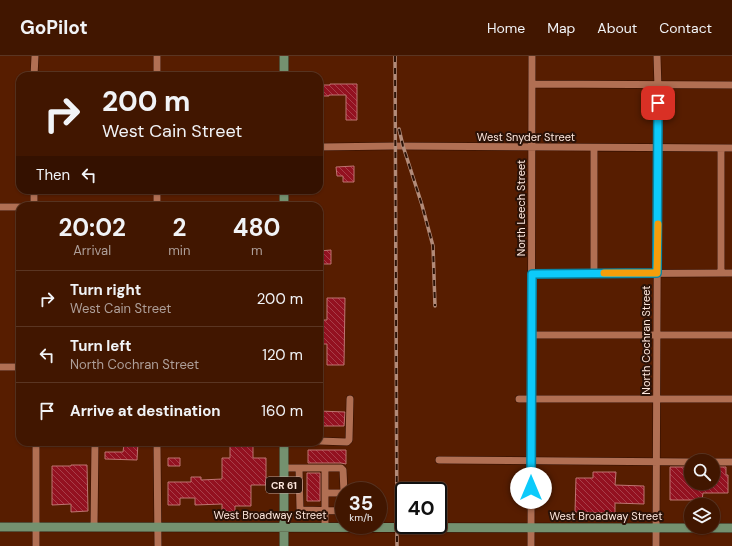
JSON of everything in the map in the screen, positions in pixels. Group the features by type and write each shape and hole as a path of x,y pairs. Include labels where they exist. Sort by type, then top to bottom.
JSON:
{"main road":[{"path":"284,56 284,72"},
{"name":"CR 61","path":"284,446 284,546"},
{"name":"West Broadway Street","path":"0,526 335,527"},
{"name":"West Broadway Street","path":"387,526 732,528"}],"street":[{"path":"34,56 34,72"},
{"path":"157,56 157,72"},
{"name":"North Leech Street","path":"531,546 532,56"},
{"name":"North Cochran Street","path":"656,546 657,56"},
{"path":"532,84 732,85"},
{"name":"West Snyder Street","path":"323,147 732,148"},
{"path":"594,148 594,273"},
{"path":"721,148 721,273"},
{"path":"0,207 16,207"},
{"path":"532,274 732,274"},
{"path":"532,334 732,335"},
{"path":"0,367 16,367"},
{"path":"323,441 347,442 349,440 350,399"},
{"path":"519,399 732,399"},
{"path":"36,446 36,546"},
{"path":"94,527 95,446"},
{"path":"157,446 158,546"},
{"path":"439,460 684,462"},
{"path":"720,462 732,462"},
{"path":"284,468 341,468 343,470 344,492 325,493"},
{"path":"299,468 300,509 335,511"},
{"path":"325,468 325,527"}],"building":[{"path":"357,84 357,120 346,120 346,95 323,96 323,85"},
{"path":"354,166 354,182 343,182 343,176 337,176 336,167"},
{"path":"331,250 331,264 323,264 323,251"},
{"path":"327,298 345,298 344,365 327,365 327,344 323,344 323,320 327,320"},
{"path":"323,411 345,412 344,426 323,426"},
{"path":"124,446 138,446 137,460 105,459 105,452 123,452"},
{"path":"230,446 253,446 253,458 266,458 266,485 251,485 251,506 235,506 235,512 222,511 222,504 195,505 195,498 180,498 180,505 168,505 168,482 191,482 191,477 201,477 201,480 222,479 222,458 230,458"},
{"path":"308,450 346,450 346,464 308,463"},
{"path":"168,458 180,458 180,466 168,466"},
{"path":"87,465 88,511 71,512 71,504 52,505 52,466"},
{"path":"670,467 684,467 684,490 720,490 720,467 726,467 726,475 728,475 728,493 703,493 702,498 670,500"},
{"path":"593,472 616,472 615,485 644,486 644,504 615,503 615,513 575,512 576,478 593,478"},
{"path":"307,473 320,473 320,501 307,501"}],"railway":[{"path":"395,56 397,546"},
{"path":"399,129 433,246 435,306"}],"slow traffic":[{"path":"604,273 657,273 658,224"}],"route":[{"path":"531,488 532,274 657,273 658,103"}]}
